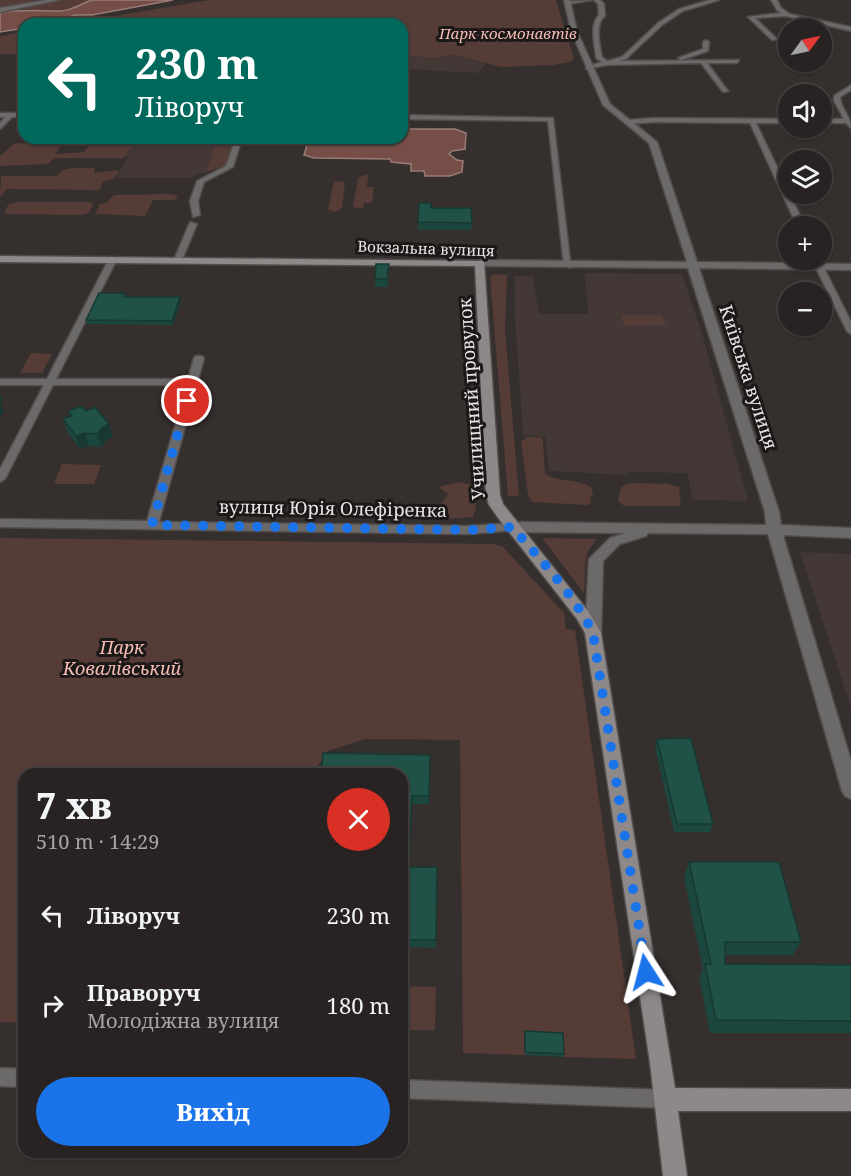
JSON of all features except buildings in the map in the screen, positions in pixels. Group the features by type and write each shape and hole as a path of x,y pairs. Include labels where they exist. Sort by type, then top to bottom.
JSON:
{"main road":[{"name":"Вокзальна вулиця","path":"0,259 480,263"},
{"name":"Училищний провулок","path":"480,263 495,505 583,615 593,633"},
{"path":"593,633 666,1099 675,1176"},
{"path":"666,1099 851,1100"}],"street":[{"path":"0,10 56,0"},
{"path":"568,1 589,0"},
{"path":"597,0 601,4 602,16 598,19 596,28 599,58 607,63 737,61"},
{"path":"588,68 624,58 660,24 681,10 716,0"},
{"path":"774,0 779,9 788,15"},
{"name":"Київська вулиця","path":"568,1 571,23 588,68 607,105 653,142 772,512 774,530 851,790"},
{"path":"774,39 751,17 788,15 851,29"},
{"path":"659,63 703,52 706,50 706,42"},
{"path":"704,63 725,91"},
{"path":"832,122 850,123 837,96 851,87"},
{"path":"0,115 18,115"},
{"path":"0,127 10,115"},
{"path":"408,117 551,119 568,266"},
{"path":"627,122 655,120 778,121"},
{"path":"752,121 796,216"},
{"path":"177,260 194,219 194,201 201,181 229,167 237,144"},
{"path":"0,479 113,259"},
{"name":"Вокзальна вулиця","path":"480,263 568,266 778,264"},
{"name":"Вокзальна вулиця","path":"832,265 851,267"},
{"path":"821,270 851,331"},
{"path":"152,525 199,358"},
{"path":"0,382 192,382"},
{"name":"вулиця Юрія Олефіренка","path":"0,523 469,530 512,527 672,528 851,533"},
{"path":"593,633 596,559 605,548 623,537 672,528"},
{"path":"0,1077 18,1078"},
{"path":"408,1089 666,1099"}],"shaded area":[{"path":"92,0 173,0 92,15 76,15 66,18 18,18 18,29 0,32 0,13 70,9"},
{"path":"454,55 486,64 477,73 408,69 408,56 432,58"},
{"path":"408,129 455,129 466,133 465,149 452,151 449,154 463,161 462,172 450,176 425,176 424,171 411,171 411,164 391,162 390,159 314,158 304,155 307,144 408,144"},
{"path":"109,144 215,144 206,172 188,178 116,178 128,156 102,156"},
{"path":"584,273 682,274 703,337 748,501 693,500 687,473 628,472 628,475 549,471 545,437 523,435 515,317 515,276 533,276 539,314 589,314"},
{"path":"800,552 851,554 851,708 836,661"}],"green space":[{"path":"0,0 92,0 70,9 56,11 0,9"},
{"name":"Парк космонавтів","path":"209,0 556,0 574,59 553,65 501,67 454,55 432,58 408,56 408,18 103,18"},
{"path":"18,33 18,54 0,54 0,36"},
{"path":"15,143 56,145 60,147 55,154 84,152 90,144 134,144 123,158 54,158 48,164 0,166 0,156"},
{"path":"215,144 234,144 225,166 206,172"},
{"path":"95,168 94,173 119,170 115,178 103,182 99,190 7,189 0,197 1,176 56,176 63,170"},
{"path":"368,174 367,187 374,187 372,203 364,203 363,209 353,207 358,178"},
{"path":"334,181 345,182 342,208 336,212 328,210"},
{"path":"172,194 178,196 176,200 153,200 145,216 95,214 100,204 106,203 114,195"},
{"path":"16,202 89,202 93,204 89,213 81,215 4,214 8,205"},
{"path":"494,274 507,275 505,330 519,496 508,496 490,277"},
{"path":"621,315 662,315 666,325 624,326"},
{"path":"31,353 52,354 42,373 20,373"},
{"path":"526,437 540,437 543,440 545,474 556,479 580,482 591,487 593,496 590,498 591,503 587,505 532,502 528,495 521,442"},
{"path":"62,464 101,465 94,484 54,484"},
{"path":"459,482 471,485 476,501 473,517 430,520 419,515 422,508 442,503 448,494 438,487"},
{"path":"630,483 668,484 679,487 681,506 624,506 618,501 621,487"},
{"name":"Парк Ковалівський","path":"0,538 495,544 503,547 564,613 566,629 575,630 636,1059 563,1057 525,1035 525,1055 463,1053 460,740 365,739 328,751 316,768 18,768 18,1023 0,1022"},
{"path":"542,538 597,539 586,558 584,593"},
{"path":"408,986 436,987 435,1030 408,1030"}],"route":[{"path":"187,401 152,525 469,530 512,527 528,546 583,615 593,633 646,972"}]}
